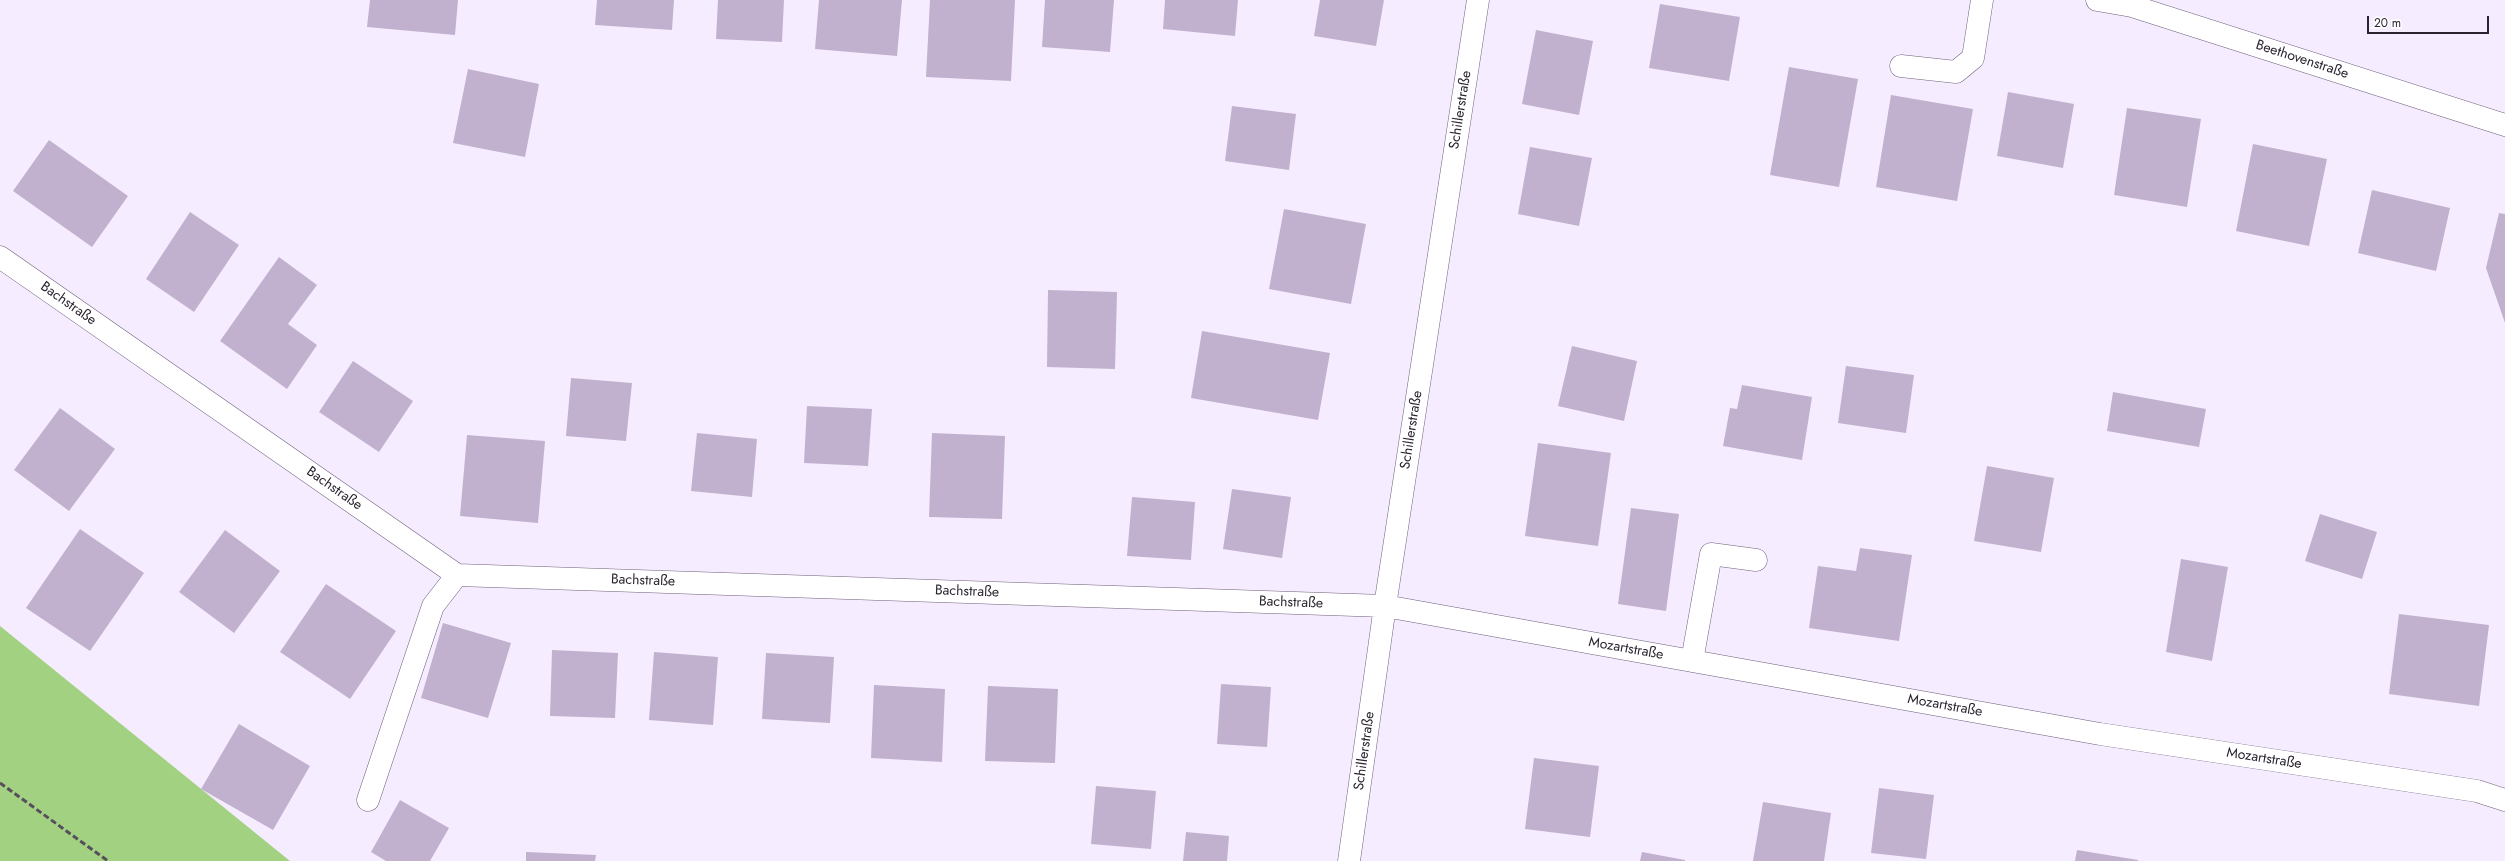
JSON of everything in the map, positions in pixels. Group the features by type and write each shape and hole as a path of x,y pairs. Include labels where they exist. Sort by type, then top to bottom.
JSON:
{"street":[{"name":"Schillerstraße","path":"1349,861 1385,606 1478,0"},
{"path":"1901,66 1956,72 1973,58 1982,0"},
{"name":"Beethovenstraße","path":"2097,0 2132,6 2505,125"},
{"name":"Bachstraße","path":"0,257 457,575 1385,606"},
{"path":"1692,661 1711,554 1756,560"},
{"path":"368,800 433,606 457,575"},
{"name":"Mozartstraße","path":"1385,606 2100,734 2477,791 2505,800"}],"green space":[{"path":"0,626 290,861 0,861"}],"building":[{"path":"370,0 458,0 455,35 367,27"},
{"path":"597,0 674,0 672,30 595,25"},
{"path":"718,0 784,0 782,42 716,39"},
{"path":"819,0 902,0 897,56 815,49"},
{"path":"930,0 1015,0 1011,81 926,77"},
{"path":"1045,0 1114,0 1110,52 1042,47"},
{"path":"1165,0 1238,0 1235,36 1163,29"},
{"path":"1320,0 1384,0 1376,46 1314,36"},
{"path":"1660,4 1740,17 1729,81 1649,68"},
{"path":"1536,30 1593,41 1579,115 1522,104"},
{"path":"1789,67 1858,79 1839,187 1770,175"},
{"path":"468,69 539,84 525,157 453,143"},
{"path":"2008,92 2074,104 2063,168 1997,156"},
{"path":"1891,95 1973,109 1957,201 1876,187"},
{"path":"1232,106 1296,114 1289,170 1225,161"},
{"path":"2127,108 2201,119 2187,207 2114,195"},
{"path":"49,140 128,196 92,247 13,191"},
{"path":"2253,144 2327,159 2309,246 2236,231"},
{"path":"1530,147 1592,158 1579,226 1518,214"},
{"path":"2372,190 2450,208 2436,271 2358,253"},
{"path":"1284,209 1366,224 1351,304 1269,289"},
{"path":"190,212 239,245 194,312 146,279"},
{"path":"2499,213 2505,214 2505,323 2486,268"},
{"path":"279,257 317,285 288,324 317,345 287,389 220,341"},
{"path":"1048,290 1117,292 1115,369 1047,367"},
{"path":"1202,331 1330,353 1318,420 1191,398"},
{"path":"1572,346 1637,361 1624,421 1558,406"},
{"path":"353,361 413,401 379,452 319,412"},
{"path":"1846,366 1914,375 1906,433 1838,423"},
{"path":"571,378 632,383 626,441 566,436"},
{"path":"1742,385 1812,397 1802,460 1723,446 1730,408 1737,409"},
{"path":"2113,392 2206,409 2199,447 2107,431"},
{"path":"807,406 872,409 868,466 804,463"},
{"path":"60,408 115,449 69,511 14,470"},
{"path":"697,433 757,439 752,497 691,491"},
{"path":"932,433 1005,436 1002,519 929,517"},
{"path":"467,435 545,441 538,523 460,516"},
{"path":"1538,443 1611,453 1598,546 1525,536"},
{"path":"1987,466 2054,478 2041,552 1974,541"},
{"path":"1232,489 1291,497 1282,558 1223,549"},
{"path":"1132,497 1195,502 1191,560 1127,556"},
{"path":"1631,508 1679,514 1666,611 1618,604"},
{"path":"2320,514 2377,532 2362,579 2305,561"},
{"path":"80,529 144,573 90,651 26,608"},
{"path":"225,530 280,571 234,633 179,592"},
{"path":"1860,548 1912,555 1899,641 1809,628 1818,566 1856,571"},
{"path":"2181,559 2228,567 2212,661 2166,652"},
{"path":"326,584 396,631 350,699 280,652"},
{"path":"2399,614 2489,625 2479,706 2389,694"},
{"path":"443,623 511,643 488,718 421,698"},
{"path":"552,650 618,653 615,718 550,716"},
{"path":"654,652 718,657 713,725 649,720"},
{"path":"766,653 834,657 830,723 762,719"},
{"path":"1221,684 1271,687 1267,747 1217,744"},
{"path":"874,685 945,689 942,762 871,758"},
{"path":"988,686 1058,689 1055,763 985,761"},
{"path":"239,724 310,766 273,830 201,789"},
{"path":"1534,758 1599,766 1590,837 1525,829"},
{"path":"1096,786 1156,791 1151,849 1091,844"},
{"path":"1879,788 1934,795 1926,859 1871,853"},
{"path":"400,800 449,828 430,861 386,861 371,852"},
{"path":"1763,802 1831,813 1824,861 1753,861"},
{"path":"1186,832 1229,836 1227,861 1183,861"},
{"path":"2077,850 2138,860 2138,861 2075,861"},
{"path":"526,852 596,855 595,861 526,861"},
{"path":"1642,852 1685,860 1685,861 1640,861"}],"railway":[{"path":"0,783 108,861"}]}
